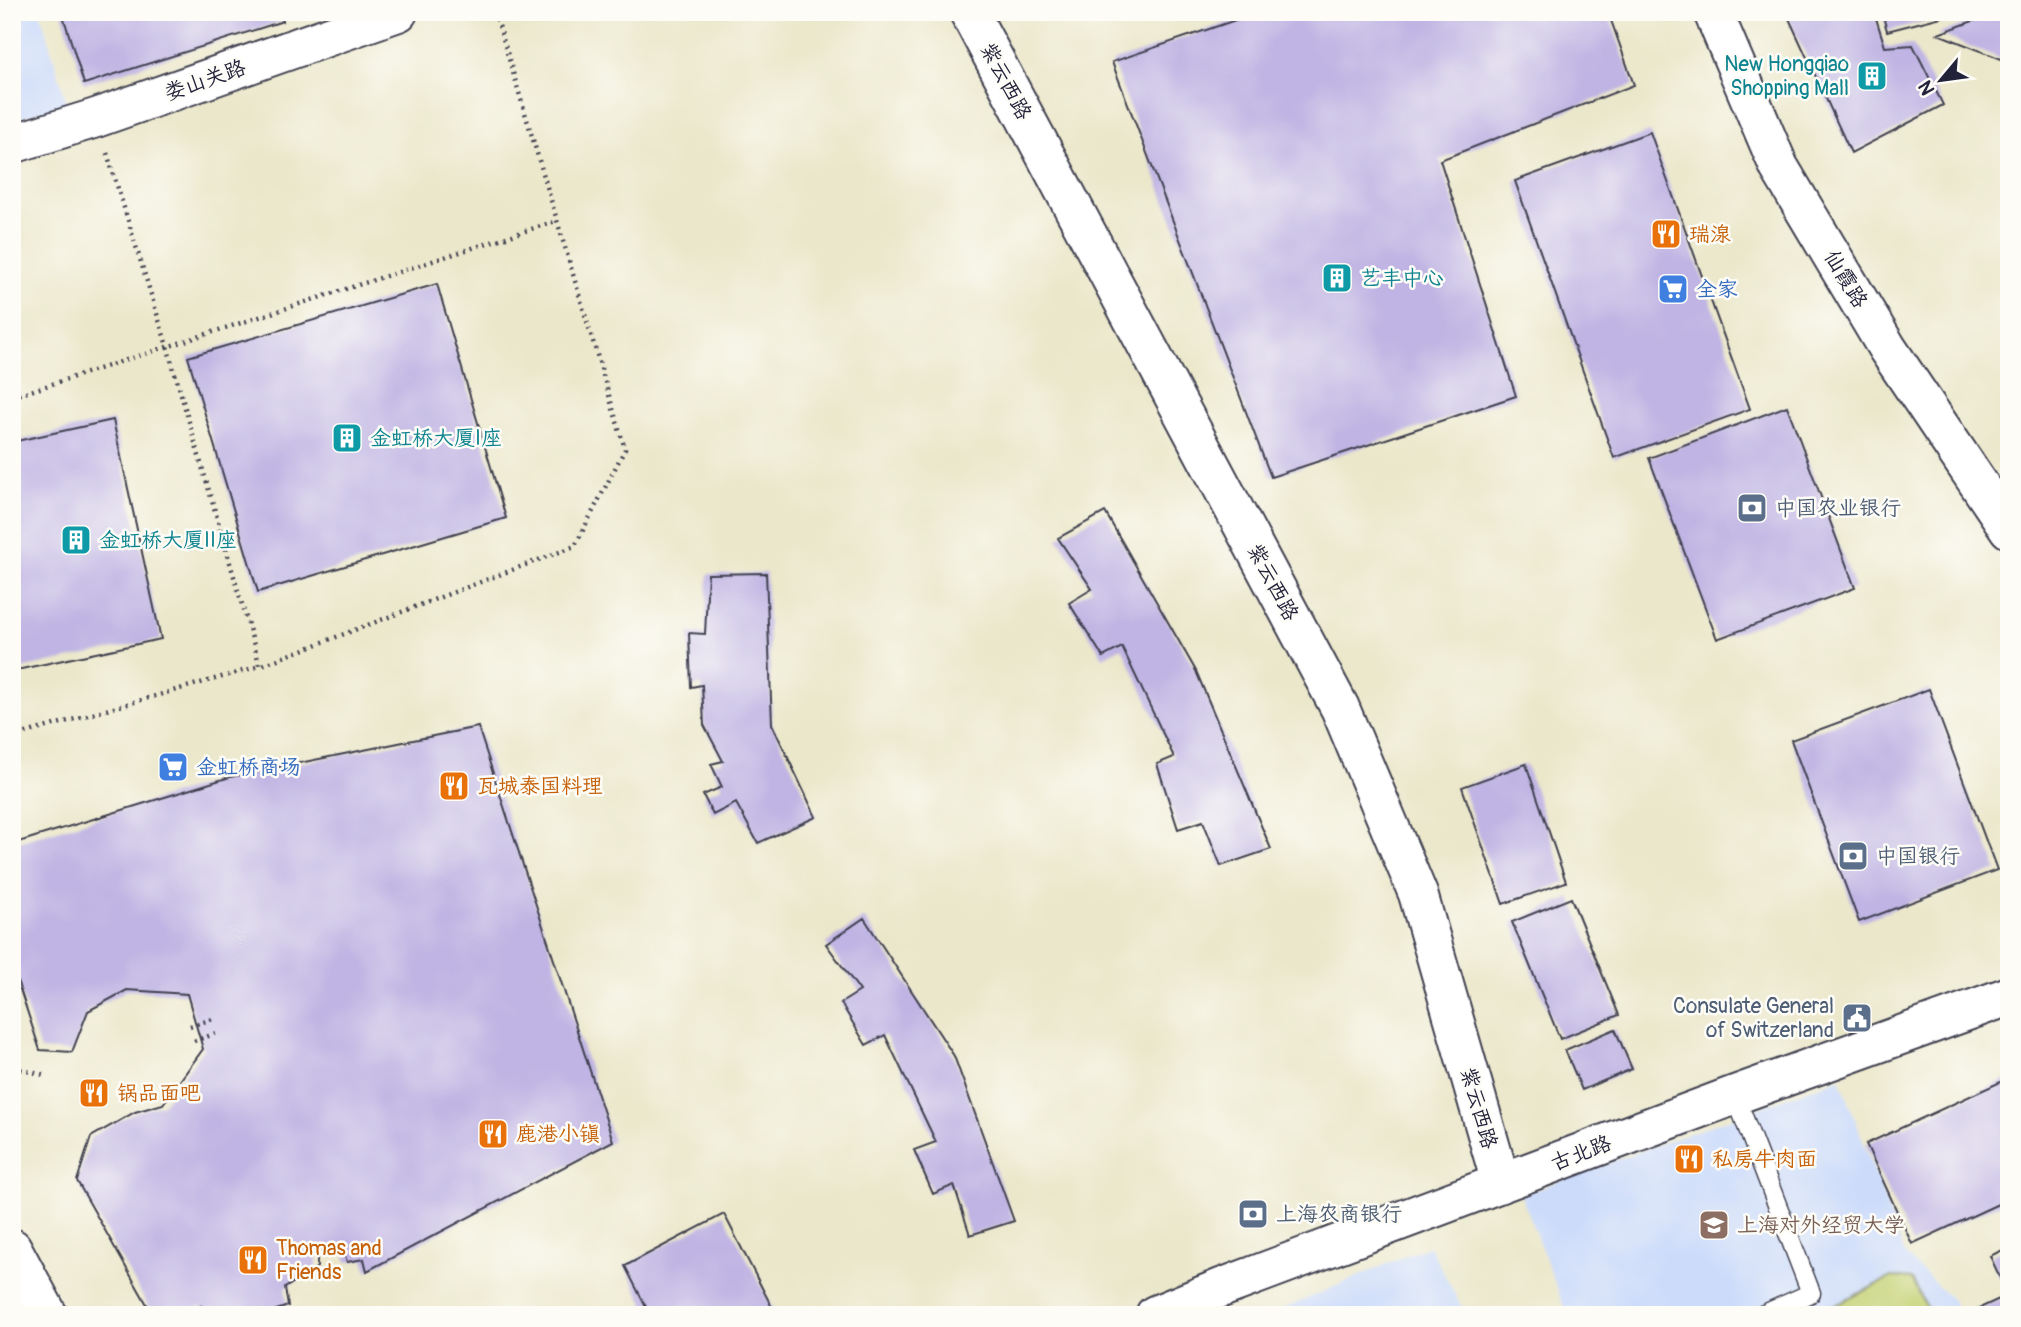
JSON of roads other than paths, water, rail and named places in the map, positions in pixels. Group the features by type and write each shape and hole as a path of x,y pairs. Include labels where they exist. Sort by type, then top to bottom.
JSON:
{"street":[{"name":"娄山关路","path":"12,144 96,118 398,12"},
{"name":"紫云西路","path":"969,12 1340,708 1418,894 1501,1183"},
{"name":"仙霞路","path":"1713,12 1779,167 1886,348 2009,529"},
{"name":"古北路","path":"1156,1315 1221,1288 1735,1095 2009,996"},
{"path":"12,1248 48,1315"}],"lane":[{"path":"1735,1095 1811,1293 1801,1307 1762,1315"}],"place":[{"name":"New Hongqiao Shopping Mall","path":"1872,76"},
{"name":"瑞湶","path":"1666,234"},
{"name":"艺丰中心","path":"1337,278"},
{"name":"全家","path":"1673,289"},
{"name":"金虹桥大厦I座","path":"347,438"},
{"name":"中国农业银行","path":"1752,508"},
{"name":"金虹桥大厦II座","path":"76,540"},
{"name":"金虹桥商场","path":"173,767"},
{"name":"瓦城泰国料理","path":"454,786"},
{"name":"中国银行","path":"1853,856"},
{"name":"Consulate General of Switzerland","path":"1857,1018"},
{"name":"锅品面吧","path":"94,1093"},
{"name":"鹿港小镇","path":"493,1134"},
{"name":"私房牛肉面","path":"1689,1159"},
{"name":"上海农商银行","path":"1253,1214"},
{"name":"上海对外经贸大学","path":"1714,1225"},
{"name":"Thomas and Friends","path":"253,1260"}]}
